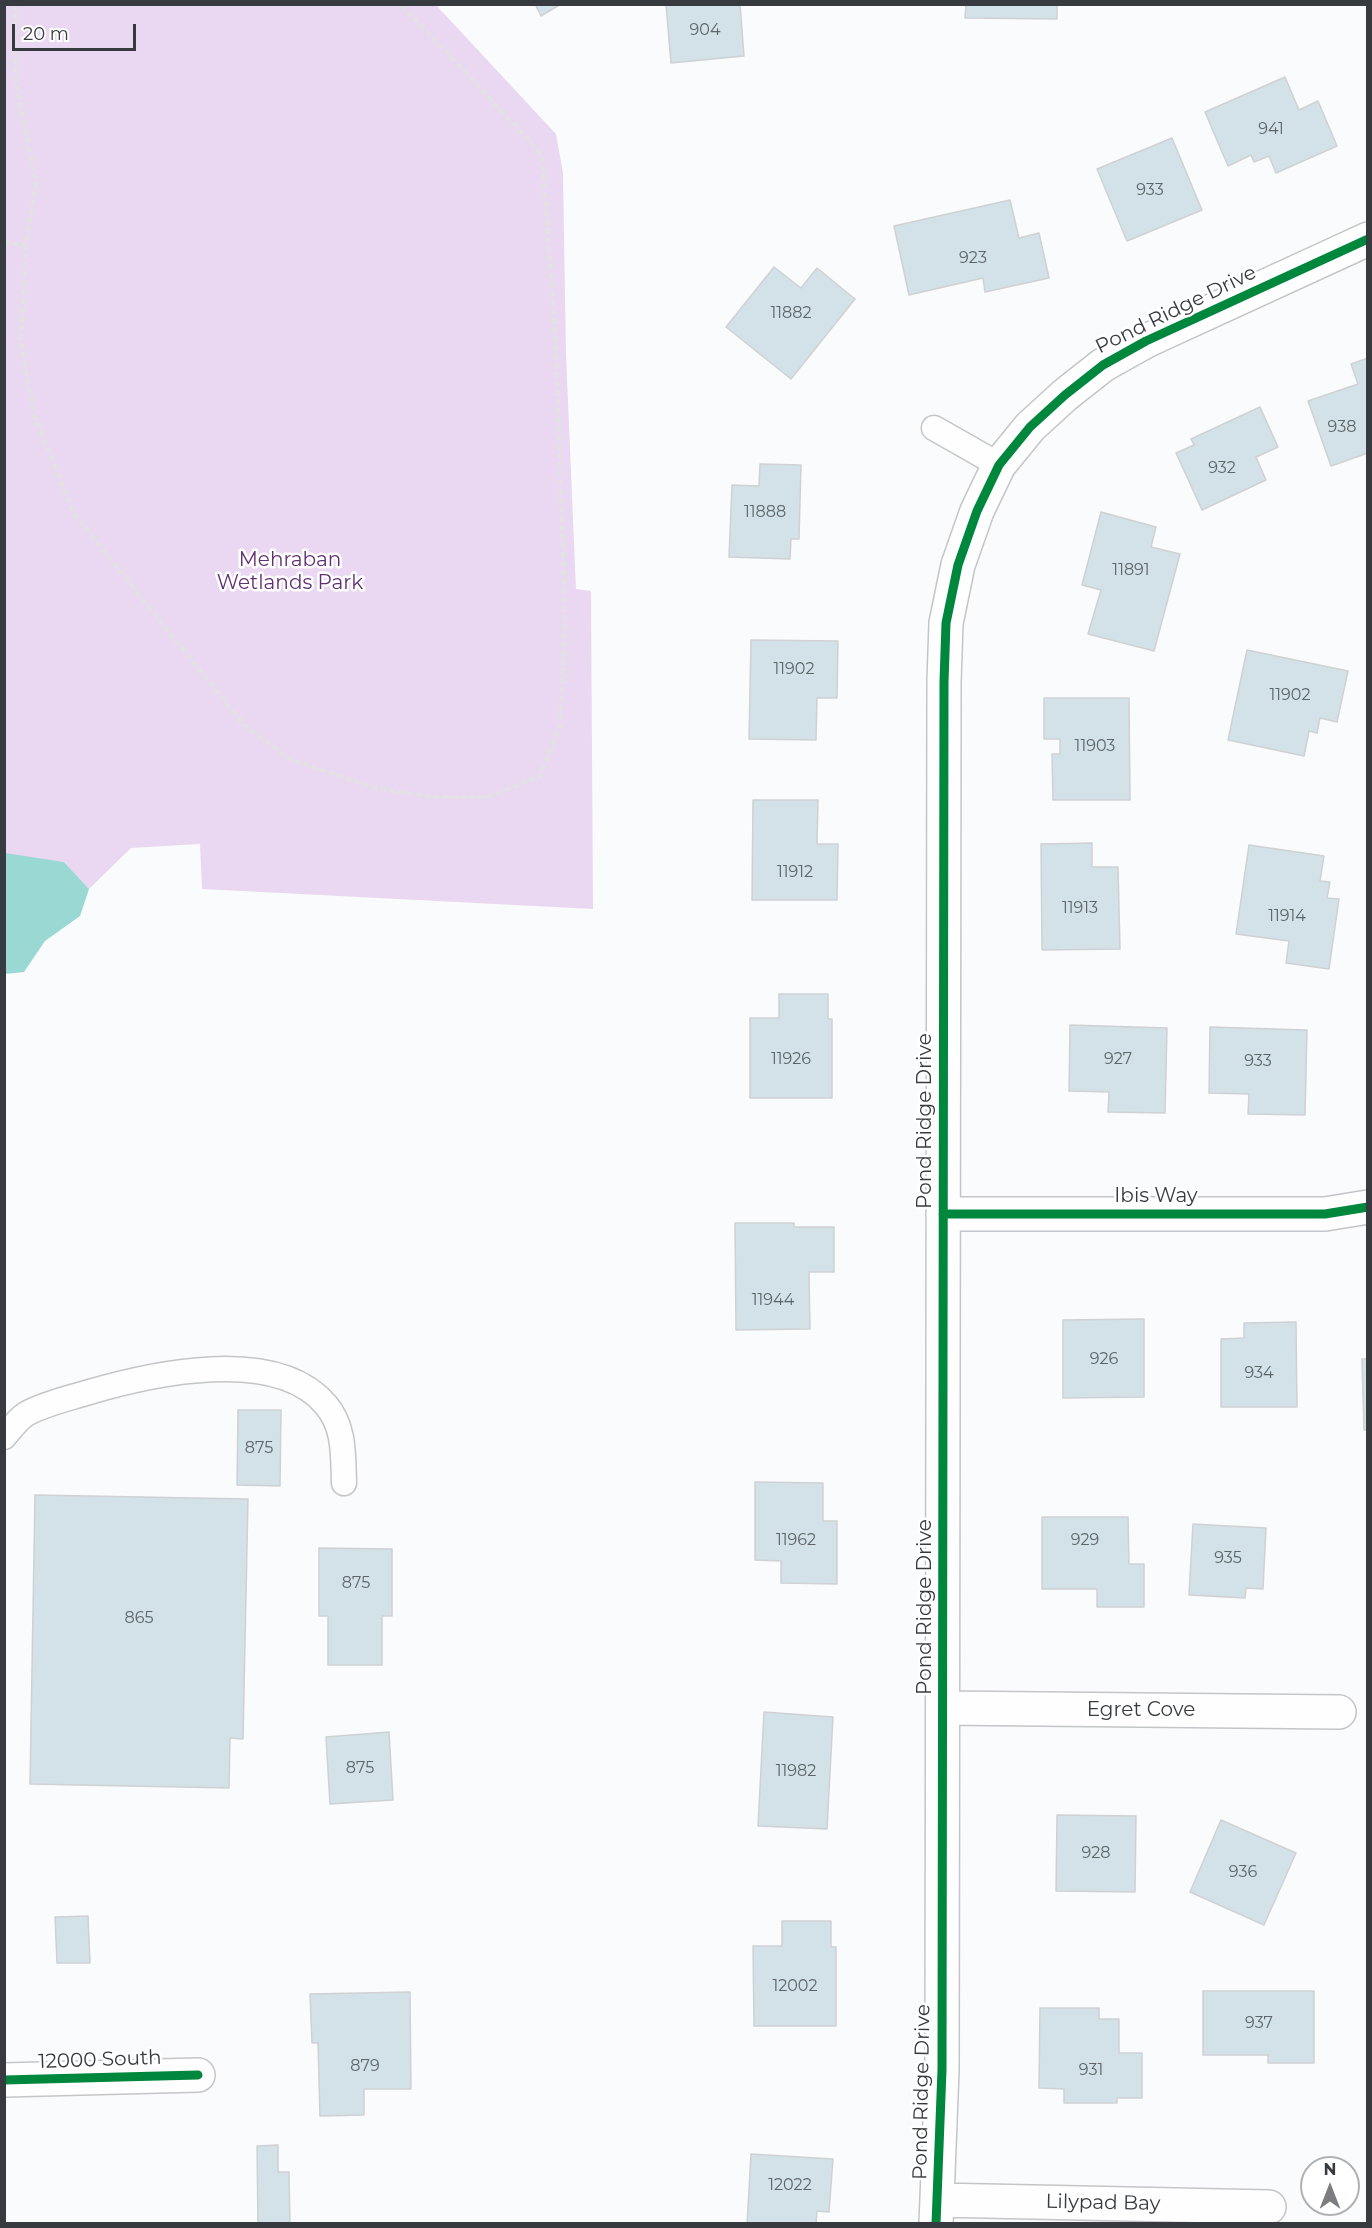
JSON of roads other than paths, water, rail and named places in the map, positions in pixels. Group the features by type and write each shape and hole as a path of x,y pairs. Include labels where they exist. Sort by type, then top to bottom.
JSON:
{"street":[{"name":"Pond Ridge Drive","path":"937,2212 942,2058 944,682 946,623 957,565 976,511 999,465 1030,427 1065,395 1103,365 1146,341 1368,239"},
{"name":"Ibis Way","path":"943,1214 1325,1214 1368,1207"},
{"name":"Egret Cove","path":"943,1708 1339,1712"},
{"name":"12000 South","path":"4,2080 198,2075"},
{"name":"Lilypad Bay","path":"937,2212 1269,2207"}],"lane":[{"path":"934,428 999,465"},
{"path":"4,1437 24,1415 51,1403 105,1387 184,1372 257,1371 285,1378 309,1389 327,1405 339,1428 343,1449 344,1483"}],"water":[{"path":"5,853 64,862 89,889 80,916 45,941 24,972 5,974"}],"park label":[{"name":"Mehraban Wetlands Park","path":"290,572"}]}
